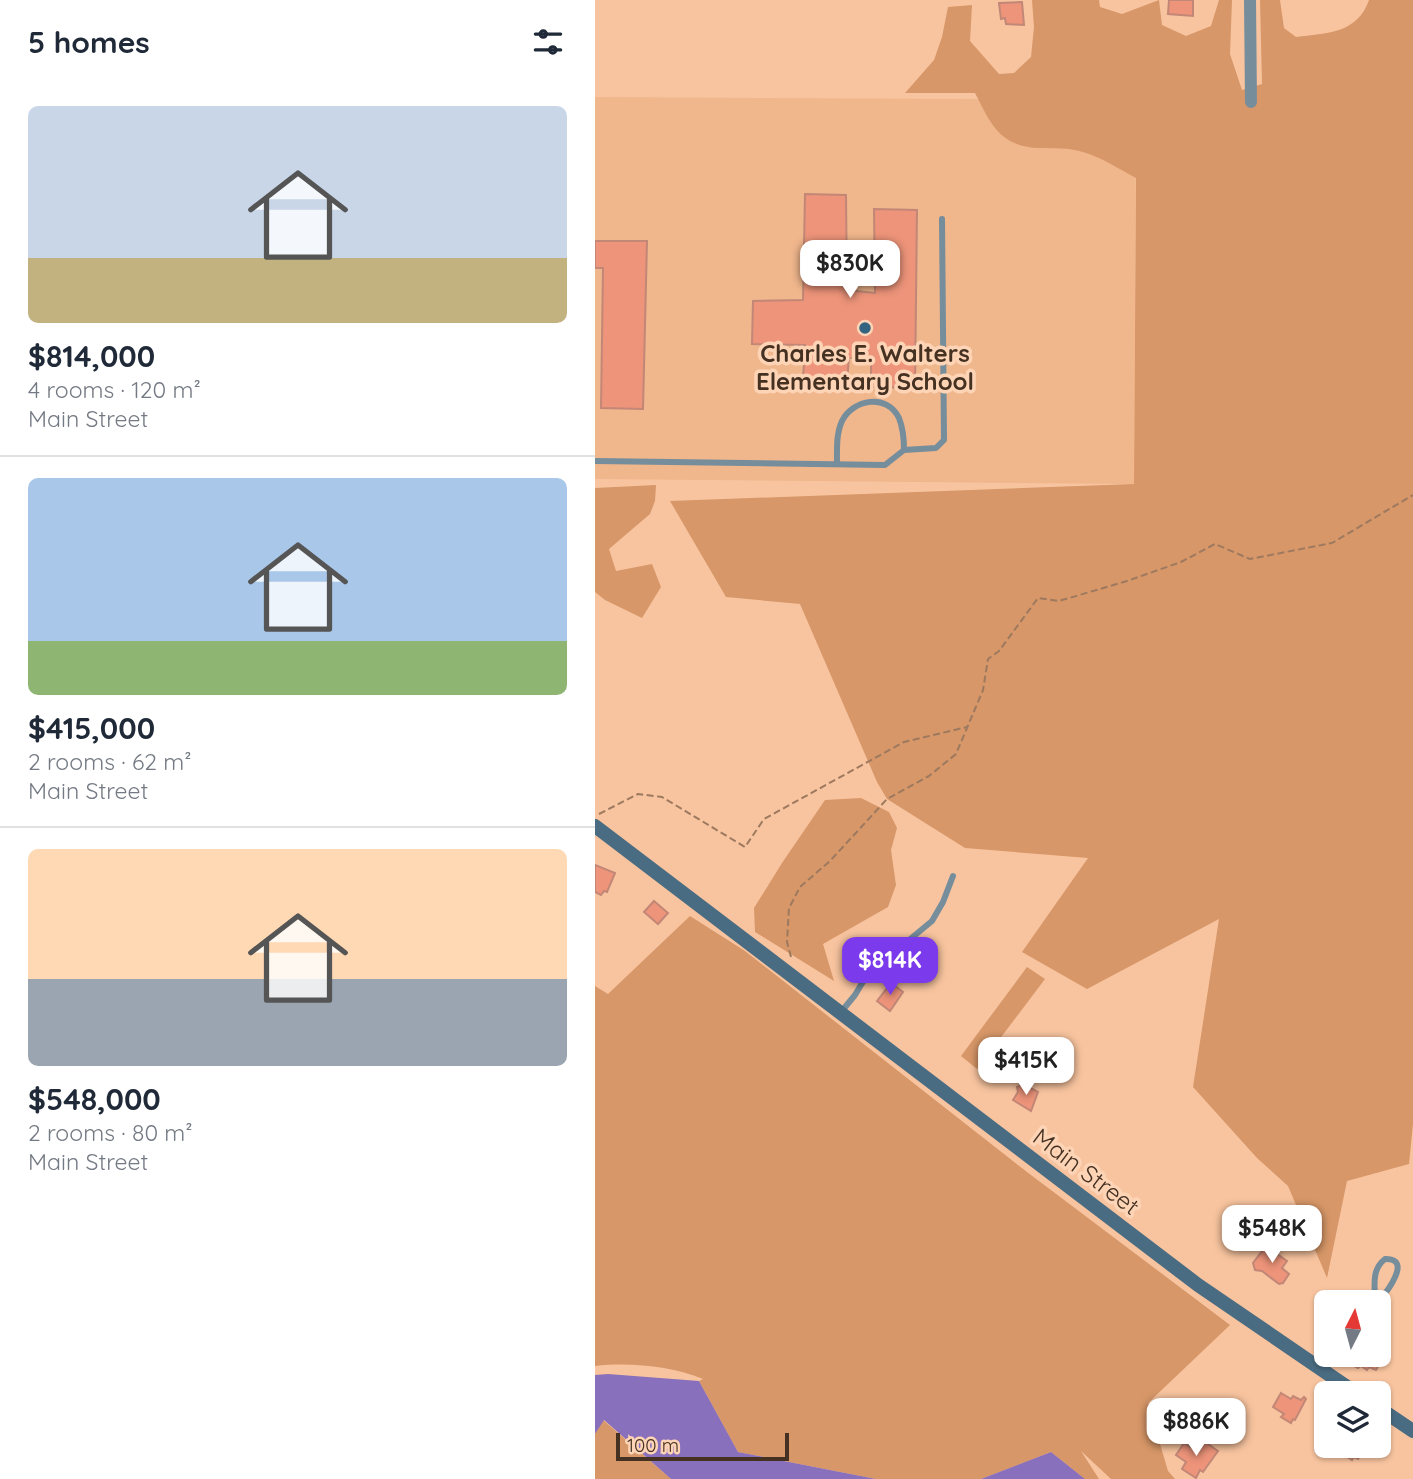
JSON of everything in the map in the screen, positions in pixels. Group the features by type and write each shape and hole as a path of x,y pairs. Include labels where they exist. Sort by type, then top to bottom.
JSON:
{"main road":[{"name":"Main Street","path":"595,826 1198,1285 1338,1381"},
{"path":"1391,1416 1413,1431"}],"street":[{"path":"1250,0 1251,102"}],"lane":[{"path":"595,461 885,465 904,450 936,448 944,440 943,219"},
{"path":"837,464 841,423 853,407 865,402 881,402 893,410 901,425 904,450"},
{"path":"840,1014 867,975 932,921 953,876"},
{"path":"1385,1259 1394,1259 1399,1268 1397,1275 1377,1302 1375,1276 1378,1264 1385,1259"}],"path":[{"path":"793,977 787,942 789,908 800,887 830,862 887,799 929,776 956,754 983,690 988,659 999,651 1038,598 1059,601 1127,581 1181,562 1215,544 1251,559 1332,543 1413,495"},
{"path":"595,816 638,794 662,797 745,847 764,819 904,742 967,727"}],"shaded area":[{"path":"1032,0 1099,0 1100,7 1122,14 1159,0 1162,25 1186,36 1211,26 1219,0 1232,0 1230,54 1242,90 1262,84 1260,0 1280,0 1284,28 1296,37 1349,26 1364,11 1369,0 1413,0 1413,1124 1409,1164 1347,1181 1327,1278 1288,1186 1257,1158 1193,1087 1219,919 1087,989 1022,952 1088,858 965,848 887,799 877,782 800,604 726,597 670,501 1134,484 1136,178 1083,152 1026,147 1015,143 992,124 975,93 905,93 934,60 948,7 972,5 970,41 999,74 1014,73 1031,57 1034,27"},
{"name":"Charles E. Walters Elementary School","path":"595,97 1136,100 1134,484 595,479"},
{"path":"656,485 655,501 650,514 609,549 616,571 652,564 661,587 642,618 605,600 595,592 595,488"},
{"path":"861,798 889,812 897,828 891,850 896,885 888,907 823,944 834,981 755,932 754,908 825,800"},
{"path":"690,916 745,951 1027,1172 1230,1325 1148,1403 1168,1471 1175,1479 1111,1479 1081,1451 1099,1479 1085,1479 1051,1452 981,1479 876,1479 738,1452 699,1381 703,1379 650,1366 595,1366 595,986 608,994"},
{"path":"1027,967 1045,979 977,1069 961,1056"},
{"path":"595,1375 699,1381 738,1452 876,1479 671,1479 604,1420 595,1434"},
{"path":"603,1420 671,1479 595,1479 595,1434"},
{"path":"1051,1452 1085,1479 981,1479"}],"building":[{"path":"1169,0 1193,0 1193,16 1168,14"},
{"path":"1022,2 1024,25 1006,24 1005,18 1001,19 999,3"},
{"path":"805,194 846,195 847,290 875,293 874,209 917,210 915,388 871,387 871,358 849,358 847,381 803,379 805,345 752,344 753,301 803,300"},
{"path":"595,241 647,241 643,409 601,408 603,268 595,268"},
{"path":"595,865 615,873 607,892 604,891 601,895 595,892"},
{"path":"654,901 668,913 658,924 644,912"},
{"path":"891,983 903,992 890,1011 877,1001"},
{"path":"1023,1084 1038,1092 1031,1111 1013,1100 1018,1092 1017,1087"},
{"path":"1266,1246 1287,1261 1282,1268 1289,1274 1283,1283 1279,1284 1262,1271 1255,1270 1253,1263"},
{"path":"1281,1393 1291,1399 1293,1396 1306,1399 1291,1423 1281,1417 1284,1414 1273,1407"},
{"path":"1205,1442 1218,1451 1196,1478 1182,1469 1186,1462 1176,1455 1184,1443 1198,1452"}],"place":[{"name":"Charles E. Walters Elementary School","path":"865,328"}]}
